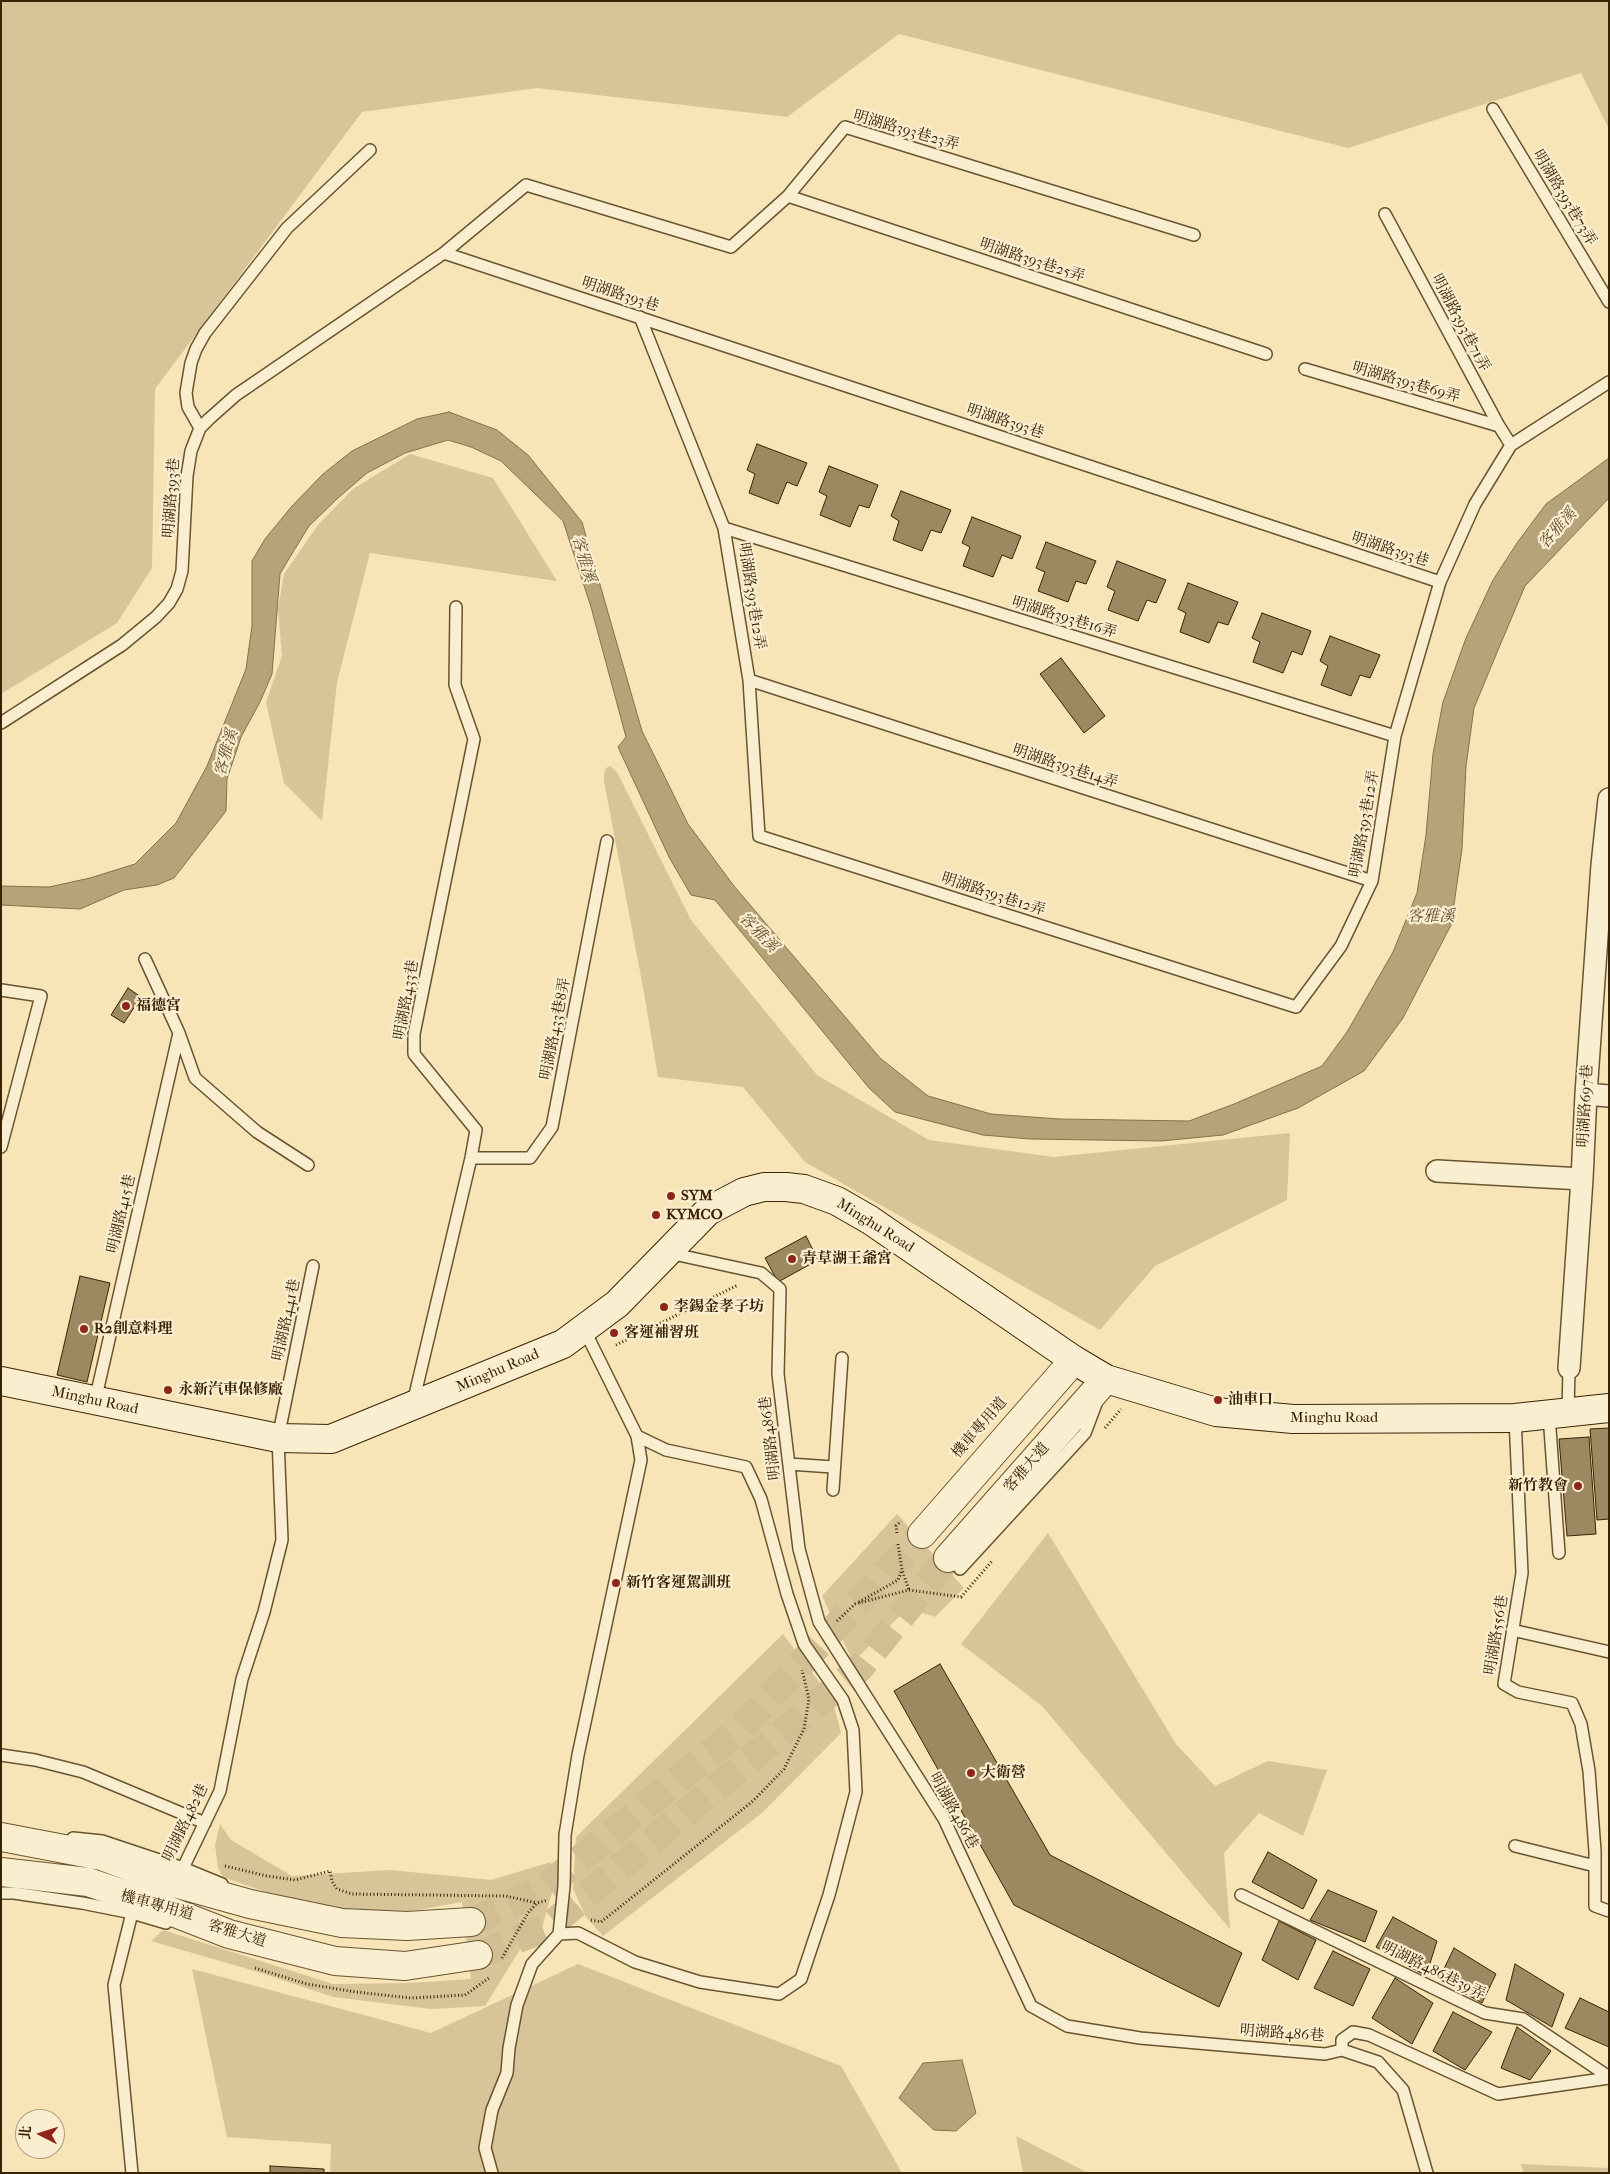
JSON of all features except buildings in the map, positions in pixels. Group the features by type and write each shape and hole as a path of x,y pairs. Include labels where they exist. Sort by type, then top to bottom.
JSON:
{"main road":[{"name":"Minghu Road","path":"1,1381 278,1438 331,1438 412,1407 563,1344 617,1304 708,1211 738,1195 764,1187 786,1186 804,1189 837,1201 870,1220 1074,1360 1106,1379 1216,1412 1293,1419 1515,1418 1609,1408"},
{"path":"919,1530 1074,1360"},
{"name":"客雅大道","path":"954,1563 1106,1379"},
{"path":"1,1837 101,1856 177,1875 250,1904 342,1923 407,1926 471,1916"},
{"name":"客雅大道","path":"1,1872 88,1882 139,1907 229,1934 336,1961 405,1966 478,1960"}],"street":[{"name":"明湖路697巷","path":"1569,1368 1602,865 1609,799"},
{"path":"1586,1094 1609,1096"},
{"path":"1437,1171 1582,1178"}],"lane":[{"name":"明湖路393巷73弄","path":"1493,109 1609,302"},
{"name":"明湖路393巷23弄","path":"444,253 526,185 731,247 788,196 845,127 1194,235"},
{"path":"200,428 188,407 186,393 191,363 196,348 205,333 287,228 370,150"},
{"name":"明湖路393巷25弄","path":"788,196 1266,354"},
{"name":"明湖路393巷71弄","path":"1385,214 1511,445"},
{"name":"明湖路393巷","path":"1,723 122,645 156,617 169,603 177,589 182,570 189,464 193,445 200,428 236,395 444,253 1440,582"},
{"name":"明湖路393巷12弄","path":"640,318 724,528 749,680 759,836 1296,1007 1341,946 1372,882 1395,736 1440,582"},
{"name":"明湖路393巷69弄","path":"1305,369 1499,426"},
{"path":"1440,582 1475,504 1511,445 1609,382"},
{"name":"明湖路393巷16弄","path":"724,528 1395,736"},
{"name":"明湖路433巷","path":"412,1407 476,1130 414,1054 414,1034 474,739 455,685 456,607"},
{"name":"明湖路393巷14弄","path":"749,680 1372,882"},
{"name":"明湖路433巷8弄","path":"471,1158 530,1158 552,1127 607,842"},
{"path":"145,960 179,1033 195,1078 257,1132 308,1164"},
{"path":"1,990 41,996 1,1148"},
{"name":"明湖路415巷","path":"95,1401 179,1033"},
{"name":"明湖路486巷","path":"667,1253 761,1274 780,1289 778,1374 799,1549 819,1622 944,1819 1031,2006 1067,2026 1140,2038 1325,2054 1342,2050 1378,2062 1403,2090 1427,2173"},
{"name":"明湖路441巷","path":"278,1438 313,1266"},
{"path":"492,2173 485,2148 492,2110 507,2073 509,2048 517,2005 532,1964 559,1934 564,1886 565,1835 578,1755 641,1460 637,1436 584,1329"},
{"path":"833,1490 833,1467 842,1358"},
{"name":"明湖路697巷","path":"1559,1553 1558,1414 1569,1368"},
{"name":"明湖路556巷","path":"1515,1418 1522,1574 1504,1684 1518,1692 1572,1703 1581,1724 1589,1770 1595,1866 1595,1906 1609,1911"},
{"path":"559,1934 578,1934 635,1962 700,1982 779,1994 801,1979 830,1895 856,1792 853,1730 843,1700 804,1644 787,1594 761,1499 746,1467 666,1450 637,1436"},
{"name":"明湖路482巷","path":"139,1907 177,1875 190,1853 220,1791 242,1679 264,1612 282,1540 278,1438"},
{"path":"789,1464 833,1467"},
{"path":"1512,1630 1609,1652"},
{"path":"1,1755 35,1760 83,1772 205,1823"},
{"path":"1,1829 102,1841 177,1875"},
{"path":"1515,1846 1595,1866"},
{"name":"機車專用道","path":"1,1893 139,1907"},
{"name":"明湖路486巷39弄","path":"1240,1895 1485,2013 1523,2019 1609,2077"},
{"path":"132,2173 114,1985 139,1907"},
{"name":"明湖路486巷39弄","path":"1342,2050 1342,2040 1353,2032 1369,2035 1498,2094 1609,2077"}],"path":[{"path":"616,1345 761,1274"},
{"path":"896,1526 902,1570 909,1590"},
{"path":"855,1604 898,1580 902,1570"},
{"path":"190,1853 220,1865 267,1876 295,1880 330,1871 332,1881 337,1889 352,1894 506,1896 537,1903"}],"shaded area":[{"path":"1,1 1609,1 1609,129 1581,73 1348,148 899,34 787,117 537,88 362,112 155,389 152,568 117,623 1,694"},
{"path":"410,454 493,478 557,581 370,553 337,682 322,821 284,783 266,702 282,656 278,609 284,574 318,525 353,489"},
{"path":"610,766 617,772 691,920 817,1075 929,1140 1054,1157 1290,1133 1287,1200 1155,1266 1100,1330 805,1162 743,1087 658,1077 604,781 606,768"},
{"path":"897,1514 964,1588 935,1617 908,1608 853,1662 822,1596"},
{"path":"1048,1533 1176,1744 1215,1786 1268,1761 1327,1770 1303,1836 1259,1813 1224,1853 1230,1929 1042,1706 961,1644"},
{"path":"783,1634 832,1699 841,1733 762,1813 603,1936 586,1917 573,1889 576,1837"},
{"path":"220,1824 231,1840 292,1876 390,1870 491,1880 551,1862 553,1889 542,1928 519,1951 485,2006 431,2009 333,1997 258,1972 151,1941 163,1930 333,1984 411,1983 471,1979 462,1902 384,1916 291,1901 223,1877 218,1868 215,1845"},
{"path":"578,1964 841,2066 902,2173 330,2173 331,2144 227,2137 192,1969 431,2033"},
{"path":"1016,2136 1088,2173 1023,2173"},
{"path":"1521,2164 1609,2168 1609,2173 1524,2173"}],"water":[{"name":"客雅溪","path":"449,412 497,430 528,455 582,522 642,731 688,824 734,886 880,1058 928,1096 991,1114 1059,1119 1189,1121 1322,1066 1347,1032 1393,952 1417,893 1426,835 1433,754 1443,702 1466,638 1493,580 1546,504 1609,458 1609,498 1525,586 1474,708 1466,766 1462,849 1451,925 1403,1018 1364,1071 1298,1108 1223,1135 1161,1141 1030,1139 983,1135 895,1112 869,1088 715,900 691,895 669,857 618,747 626,737 591,607 563,521 501,461 471,447 448,440 405,453 367,473 309,526 280,574 272,674 260,702 241,737 227,779 226,811 174,878 157,885 124,890 80,909 1,905 1,886 49,887 90,878 135,864 176,823 207,766 246,669 252,626 252,561 265,539 292,506 323,474 352,451 417,419"},
{"path":"962,2060 976,2113 956,2131 934,2130 899,2098 923,2063"}],"tunnel":[{"path":"471,1922 543,1889 740,1729 922,1534"},
{"path":"478,1955 548,1927 860,1668 948,1558"}],"place":[{"name":"福德宮","path":"126,1006"},
{"name":"SYM","path":"671,1196"},
{"name":"KYMCO","path":"656,1215"},
{"name":"青草湖王爺宮","path":"792,1259"},
{"name":"李錫金孝子坊","path":"664,1307"},
{"name":"R2創意料理","path":"84,1329"},
{"name":"客運補習班","path":"614,1333"},
{"name":"永新汽車保修廠","path":"168,1390"},
{"name":"油車口","path":"1218,1400"},
{"name":"新竹教會","path":"1578,1486"},
{"name":"新竹客運駕訓班","path":"616,1583"},
{"name":"大衛營","path":"971,1773"}]}
